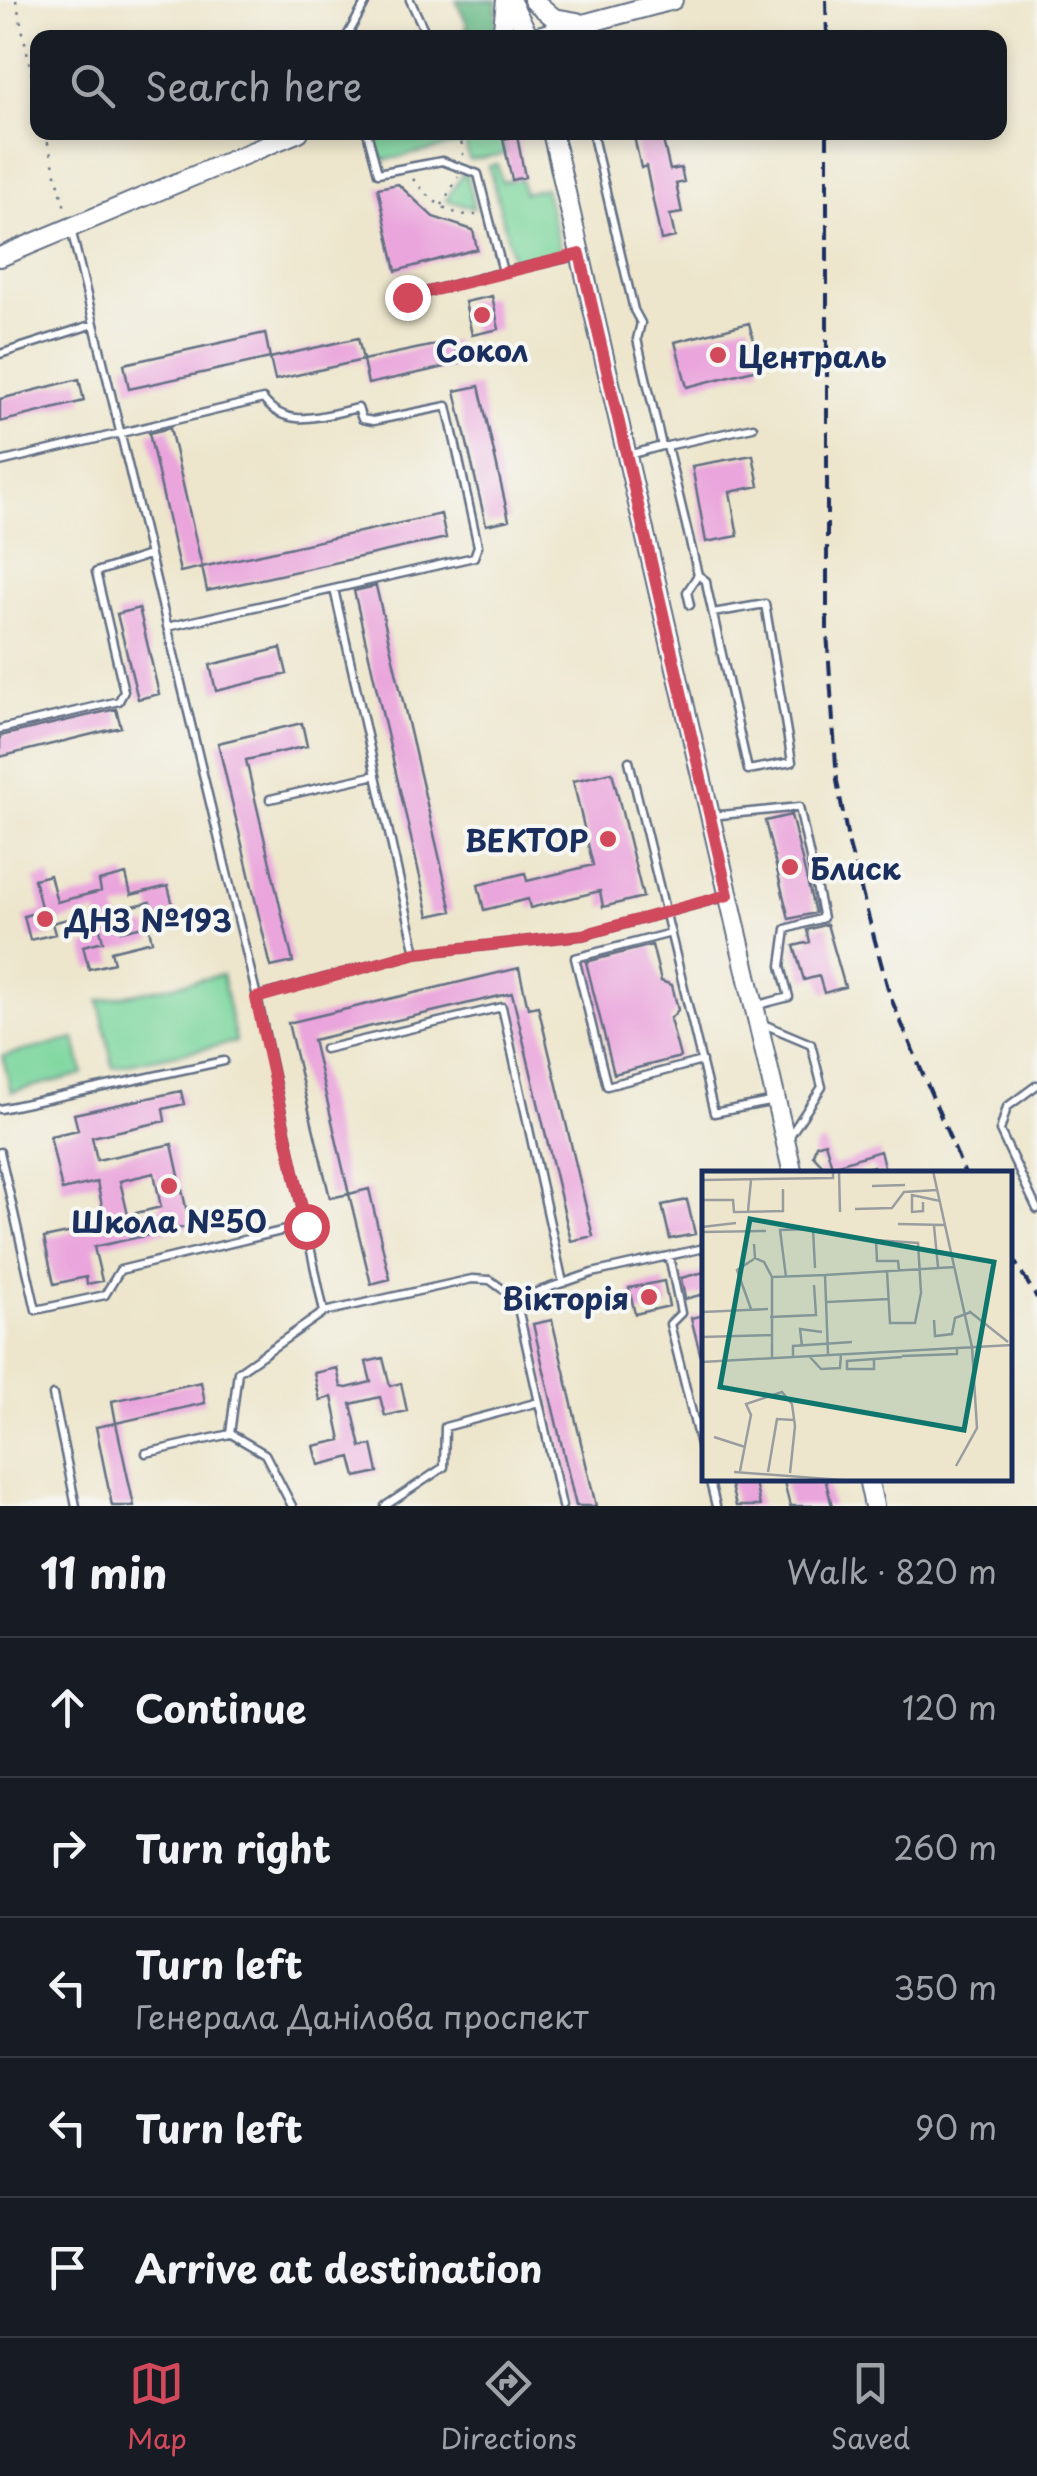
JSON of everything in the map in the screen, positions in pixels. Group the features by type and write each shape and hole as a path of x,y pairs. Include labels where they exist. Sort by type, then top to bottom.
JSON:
{"main road":[{"path":"503,30 508,0"},
{"path":"508,0 525,30"},
{"path":"529,0 530,30"},
{"path":"529,0 554,18 588,22"},
{"path":"559,30 673,0"},
{"path":"577,30 588,22"},
{"path":"0,257 280,140"},
{"path":"554,140 792,1171"},
{"path":"869,1481 874,1506"}],"lane":[{"path":"351,30 368,0"},
{"path":"410,0 424,30"},
{"path":"369,140 378,173 442,161 478,174 503,272"},
{"path":"594,140 641,323 637,339 698,575 706,581 713,614 748,770 792,762 765,604 713,614"},
{"path":"70,228 256,998 324,1312"},
{"path":"407,297 580,254"},
{"path":"0,354 94,324"},
{"path":"0,462 263,398 275,415 293,420 358,408 362,419 373,421 447,406 478,546 474,558 167,627"},
{"path":"626,455 752,427"},
{"path":"0,729 119,701 124,691 96,572 149,555"},
{"path":"690,605 687,592 698,575"},
{"path":"334,589 416,953"},
{"path":"629,761 714,1114 776,1101"},
{"path":"270,800 376,775"},
{"path":"710,816 799,807 823,918 786,929 781,966 789,997 756,1014"},
{"path":"256,998 416,953 583,935 728,895"},
{"path":"671,933 575,958 607,1086 702,1061"},
{"path":"324,1050 502,1007 563,1283"},
{"path":"756,1014 811,1044 822,1086 785,1142"},
{"path":"0,1109 224,1061"},
{"path":"1035,1087 1006,1107 1000,1131 1037,1209"},
{"path":"0,1152 36,1310 105,1295 120,1270 306,1226"},
{"path":"516,1299 563,1283 702,1248"},
{"path":"668,1256 681,1312 670,1324 702,1452"},
{"path":"230,1434 238,1372 324,1312 472,1278 490,1280 516,1299 562,1506"},
{"path":"53,1396 76,1506"},
{"path":"385,1506 444,1467 444,1426 539,1402"},
{"path":"146,1453 230,1434 265,1454 292,1506"},
{"path":"710,1481 716,1506"}],"path":[{"path":"16,0 30,66"},
{"path":"47,140 70,228"},
{"path":"441,206 463,168 461,140"},
{"path":"405,169 441,206 454,213 488,214"}],"green space":[{"path":"456,0 497,0 495,30 465,30 468,26"},
{"path":"372,140 458,140 459,144 386,160 375,152"},
{"path":"465,140 503,140 506,154 469,160"},
{"path":"497,164 502,182 520,178 524,193 545,188 561,253 514,263 489,166"},
{"path":"463,173 467,175 474,208 446,200"},
{"path":"222,975 236,1042 113,1067 99,1001"},
{"path":"75,1039 83,1074 11,1092 3,1056"}],"building":[{"path":"503,140 518,140 525,177 512,180"},
{"path":"635,140 663,140 670,170 681,168 684,182 676,184 682,213 670,215 675,237 661,240 646,166 641,168"},
{"path":"398,184 433,217 473,230 477,249 396,271 378,188"},
{"name":"Сокол","path":"492,296 499,329 472,335 465,302"},
{"name":"Централь","path":"749,323 761,368 687,387 675,342"},
{"path":"265,333 270,358 129,389 124,364"},
{"path":"358,338 363,360 275,380 270,358"},
{"path":"454,341 459,364 368,384 363,360"},
{"path":"79,379 84,401 0,422 0,399"},
{"path":"479,386 509,520 486,525 455,391"},
{"path":"170,428 202,567 180,572 149,433"},
{"path":"753,455 759,486 730,492 738,536 706,542 692,466"},
{"path":"441,514 446,538 207,591 202,567"},
{"path":"376,586 452,911 429,916 354,591"},
{"path":"139,608 159,694 138,699 117,614"},
{"path":"281,648 287,674 216,691 210,665"},
{"path":"116,709 121,727 0,757 0,736"},
{"path":"302,723 307,746 246,760 293,962 271,967 218,743"},
{"name":"ВЕКТОР","path":"612,772 643,897 603,907 600,891 530,908 528,899 484,910 478,885 525,873 527,881 593,865 573,781"},
{"name":"Блиск","path":"791,815 815,913 789,919 765,821"},
{"name":"ДНЗ №193","path":"126,874 131,895 168,886 176,917 154,922 150,902 116,910 121,931 148,925 152,941 111,951 114,963 89,969 83,946 103,941 96,912 52,923 55,934 30,940 24,916 42,911 34,879 50,875 57,902 101,891 99,881"},
{"name":"Блиск","path":"827,924 845,987 824,993 819,976 804,980 794,946 810,942 807,930"},
{"path":"652,945 661,981 672,985 678,1010 670,1019 680,1057 614,1074 586,962"},
{"path":"519,968 528,1008 538,1006 593,1236 571,1241 512,993 313,1040 349,1194 330,1198 288,1023"},
{"name":"Школа №50","path":"181,1091 184,1104 163,1109 165,1121 92,1137 97,1160 172,1144 190,1226 94,1247 102,1281 87,1284 86,1277 54,1284 44,1238 106,1225 97,1182 62,1190 50,1136 78,1130 74,1114","holes":["154,1173 161,1207 128,1215 120,1181"]},
{"path":"825,1142 832,1166 880,1151 885,1171 874,1171 873,1166 857,1171 820,1171 825,1168 813,1155 816,1145"},
{"path":"369,1189 390,1279 371,1284 349,1194"},
{"path":"687,1200 695,1234 670,1239 662,1205"},
{"path":"702,1273 702,1295 685,1299 681,1278"},
{"name":"Вікторія","path":"664,1281 669,1306 635,1314 629,1288"},
{"path":"702,1315 702,1357 701,1357 691,1318"},
{"path":"552,1320 596,1506 576,1506 533,1324"},
{"path":"383,1358 390,1386 401,1383 407,1411 385,1416 380,1397 351,1404 361,1447 372,1445 378,1472 356,1477 351,1457 319,1465 314,1446 341,1440 332,1397 320,1400 314,1373 337,1368 341,1387 347,1388 371,1382 366,1362"},
{"path":"201,1382 205,1403 116,1423 112,1401"},
{"path":"116,1423 134,1506 112,1506 96,1427"},
{"path":"730,1481 755,1481 760,1506 736,1506"},
{"path":"784,1481 826,1481 832,1506 790,1506"}],"railway":[{"path":"826,0 827,30"},
{"path":"827,140 827,632 837,781 849,845 890,996 964,1171"},
{"path":"1012,1257 1037,1298"}],"place":[{"name":"Сокол","path":"482,315"},
{"name":"Централь","path":"718,355"},
{"name":"ВЕКТОР","path":"608,839"},
{"name":"Блиск","path":"790,867"},
{"name":"ДНЗ №193","path":"45,919"},
{"name":"Школа №50","path":"169,1186"},
{"name":"Вікторія","path":"649,1297"}],"route":[{"path":"306,1226 256,998 416,953 583,935 728,895 580,254 407,297"}]}
